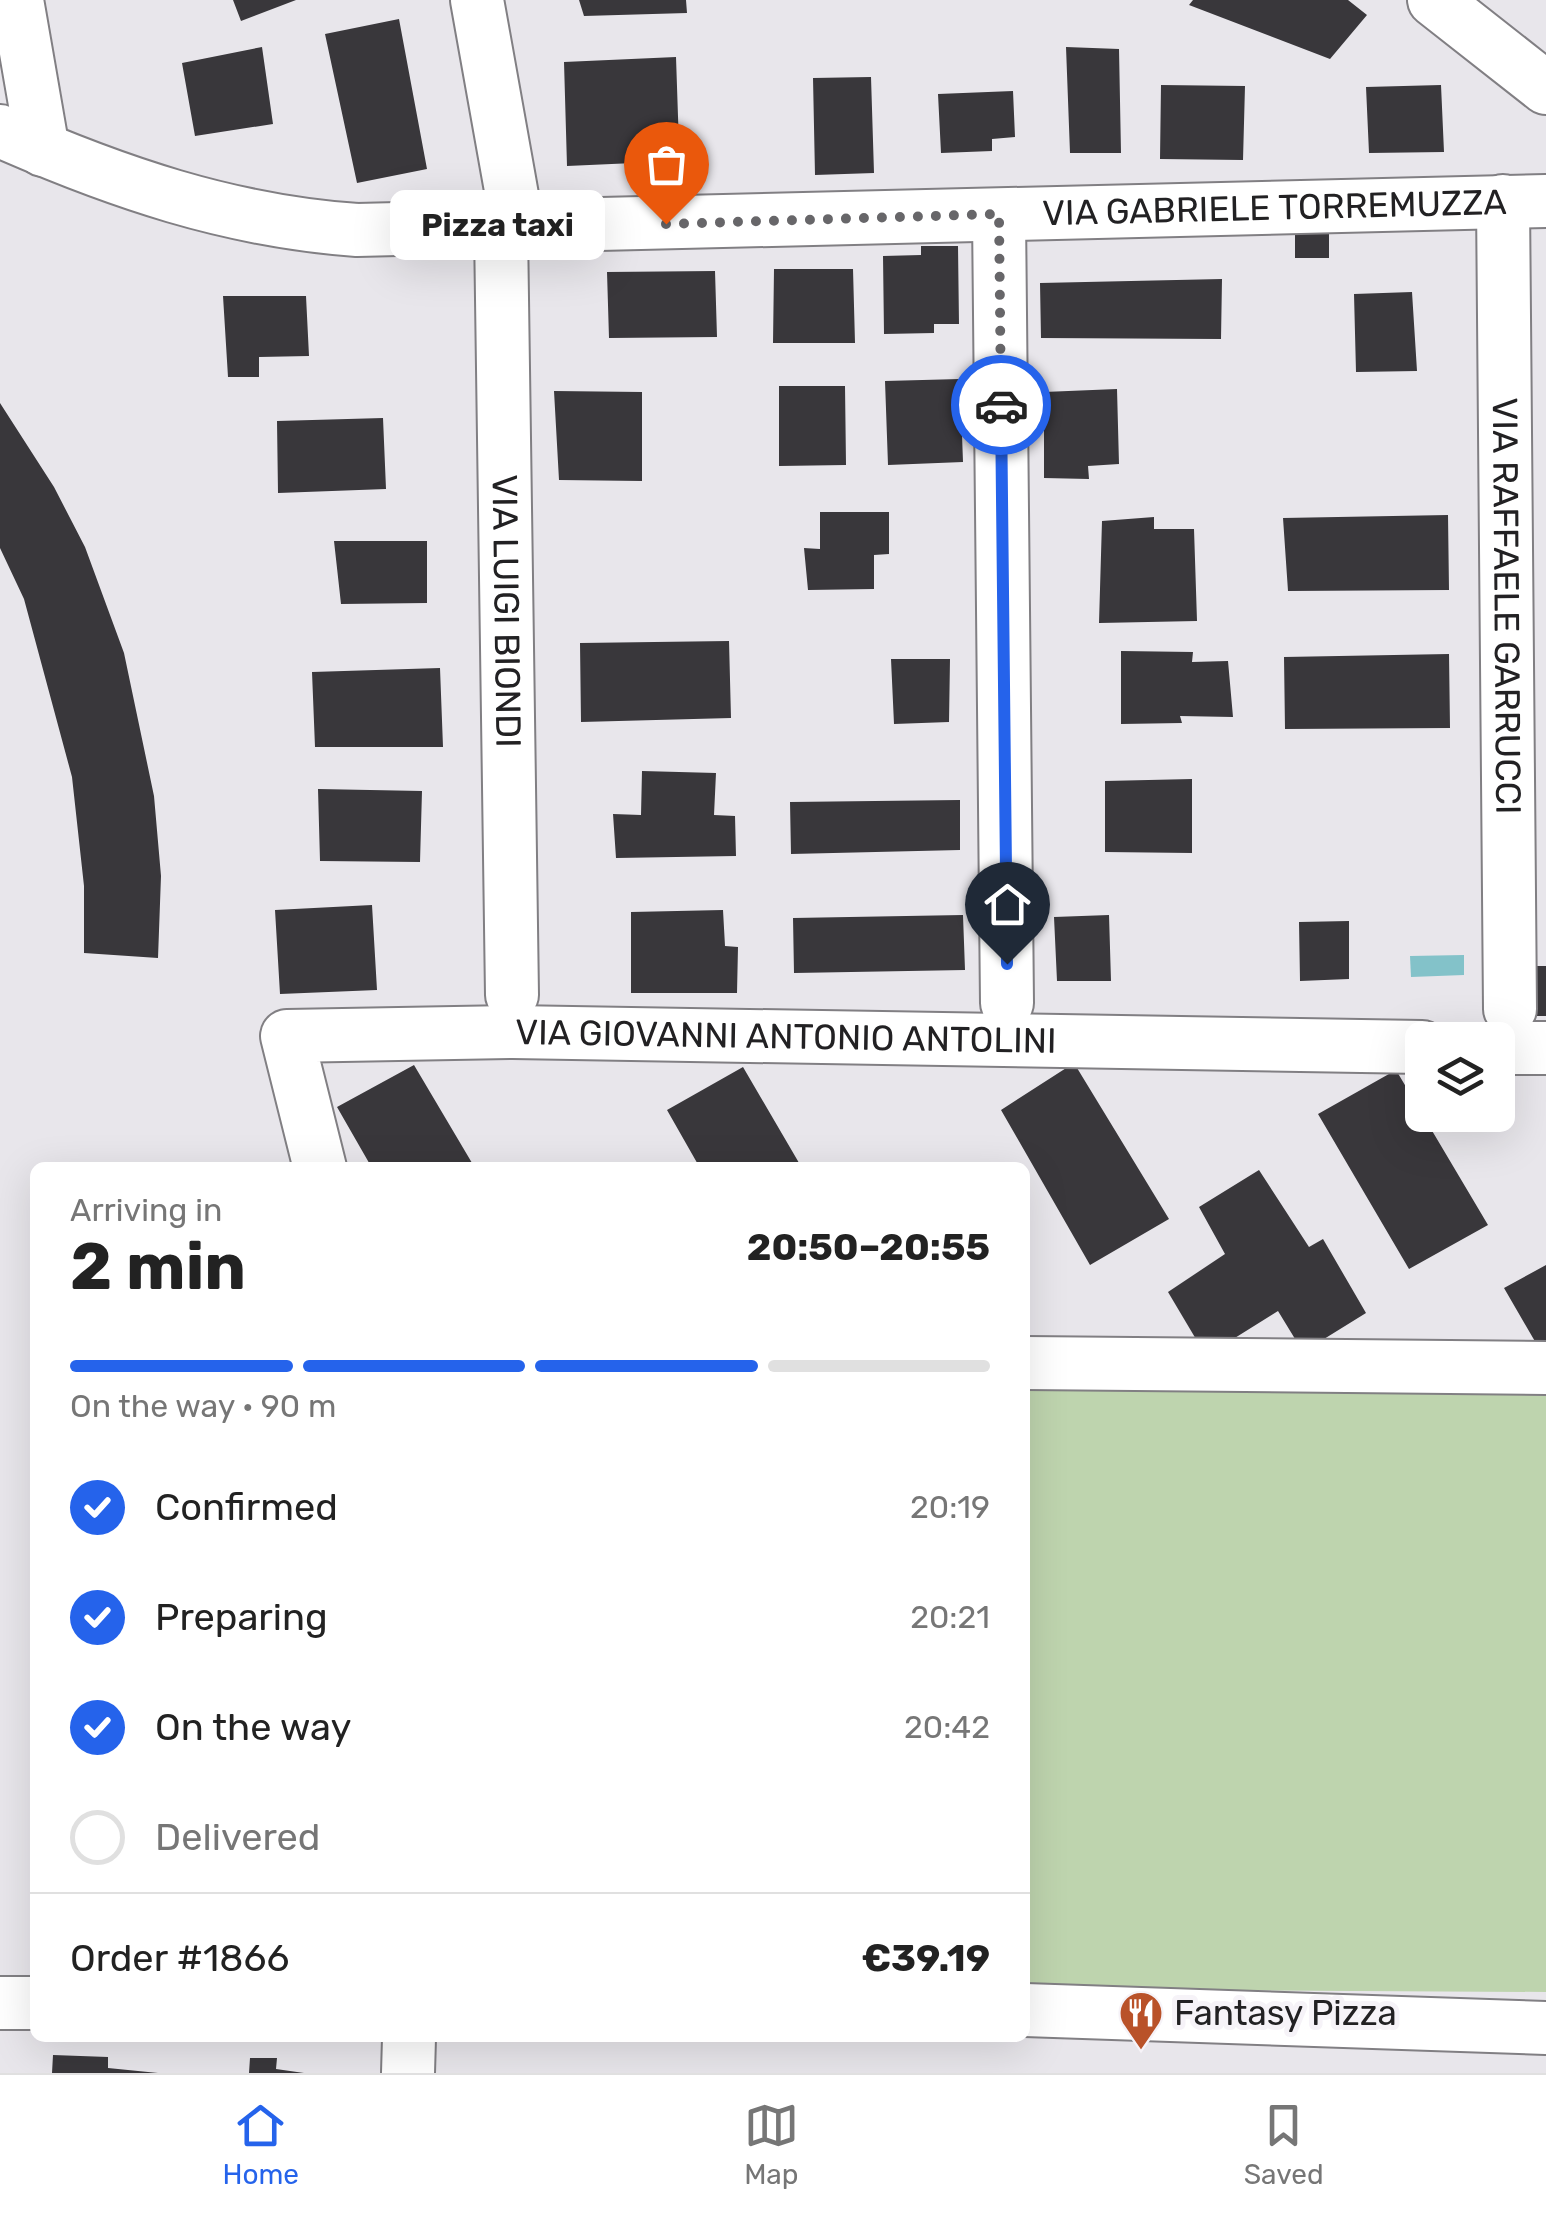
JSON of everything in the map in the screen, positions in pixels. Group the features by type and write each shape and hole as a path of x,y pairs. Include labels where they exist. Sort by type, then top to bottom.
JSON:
{"street":[{"path":"17,0 22,140"},
{"name":"VIA LUIGI BIONDI","path":"476,0 510,229 512,995"},
{"path":"1434,0 1546,88"},
{"name":"VIA GABRIELE TORREMUZZA","path":"22,140 146,190 233,215 356,230 1524,201"},
{"name":"VIA RAFFAELE GARRUCCI","path":"1504,1022 1524,201"},
{"path":"999,214 1007,1003"},
{"name":"VIA GIOVANNI ANTONIO ANTOLINI","path":"318,1162 287,1036 513,1032 1405,1047"},
{"path":"1515,1034 1546,1048"},
{"path":"1030,1363 1546,1368"},
{"path":"0,2003 30,2003"},
{"path":"1030,2010 1546,2028"},
{"path":"408,2073 409,2042"}],"green space":[{"path":"1030,1386 1546,1394 1546,1992 1030,1989"}],"water":[{"path":"1464,955 1464,975 1411,977 1410,956"}],"building":[{"path":"233,0 296,0 241,21"},
{"path":"579,0 686,0 687,13 584,16"},
{"path":"1193,0 1348,0 1367,15 1330,59 1189,5"},
{"path":"399,19 427,169 357,183 325,34"},
{"path":"262,47 273,124 195,136 182,63"},
{"path":"1066,47 1119,49 1121,153 1070,153"},
{"path":"676,57 680,176 635,178 634,163 567,166 564,62"},
{"path":"871,77 874,173 815,175 813,78"},
{"path":"1161,85 1245,86 1243,160 1160,159"},
{"path":"1441,85 1444,152 1369,153 1366,87"},
{"path":"1013,91 1015,137 992,139 992,151 941,153 938,94"},
{"path":"1295,234 1329,234 1329,258 1295,258"},
{"path":"921,246 958,246 959,324 934,324 934,333 884,334 883,256 921,255"},
{"path":"774,269 853,269 855,343 773,343"},
{"path":"715,271 717,337 609,338 607,272"},
{"path":"1222,279 1221,339 1041,338 1040,283"},
{"path":"1412,292 1417,371 1356,372 1354,294"},
{"path":"223,296 306,296 309,356 259,357 259,377 228,377"},
{"path":"960,379 963,462 888,465 885,381"},
{"path":"779,386 845,386 846,465 779,466"},
{"path":"1117,389 1119,464 1088,466 1089,479 1044,478 1044,392"},
{"path":"554,391 642,392 642,481 559,480"},
{"path":"0,403 54,487 85,547 124,653 154,796 161,876 158,958 84,953 84,886 72,777 24,599 0,548"},
{"path":"383,418 386,489 278,493 277,421"},
{"path":"820,512 889,512 889,554 874,555 874,589 808,590 804,548 820,549"},
{"path":"1448,515 1449,590 1288,591 1283,518"},
{"path":"1154,517 1154,529 1194,529 1197,621 1099,623 1102,521"},
{"path":"334,541 427,541 427,603 341,604"},
{"path":"729,641 731,718 581,722 580,643"},
{"path":"1121,651 1193,652 1192,662 1228,661 1233,717 1180,716 1182,723 1121,724"},
{"path":"1449,654 1450,728 1285,729 1284,657"},
{"path":"891,659 950,659 949,722 894,724"},
{"path":"440,668 443,747 315,747 312,672"},
{"path":"642,771 716,773 714,815 735,816 736,856 616,858 613,814 641,815"},
{"path":"1192,779 1192,853 1105,852 1105,781"},
{"path":"318,789 422,791 420,862 320,861"},
{"path":"960,800 960,850 791,854 790,802"},
{"path":"372,905 377,990 280,994 275,910"},
{"path":"723,910 725,946 738,947 737,993 631,993 631,912"},
{"path":"963,915 965,970 794,973 793,918"},
{"path":"1109,915 1111,981 1057,981 1054,917"},
{"path":"1349,921 1349,979 1300,981 1299,922"},
{"path":"1535,966 1546,966 1546,1016 1535,1016"},
{"path":"1074,1063 1169,1219 1090,1265 1001,1110"},
{"path":"414,1065 471,1162 369,1162 337,1107"},
{"path":"743,1067 798,1162 697,1162 667,1110"},
{"path":"1396,1070 1405,1085 1405,1132 1433,1132 1488,1225 1409,1269 1318,1114"},
{"path":"1259,1170 1309,1247 1323,1239 1366,1313 1303,1352 1278,1311 1206,1356 1168,1292 1225,1254 1199,1207"},
{"path":"1546,1265 1546,1346 1540,1350 1504,1288"},
{"path":"53,2055 108,2057 108,2068 158,2073 52,2073"},
{"path":"250,2058 277,2058 276,2069 304,2073 249,2073"}],"way so far":[{"path":"666,224 999,214 1001,405"}],"place":[{"name":"Pizza taxi","path":"666,224"},
{"name":"Fantasy Pizza","path":"1141,2051"}],"route":[{"path":"1001,405 1007,964"}]}
